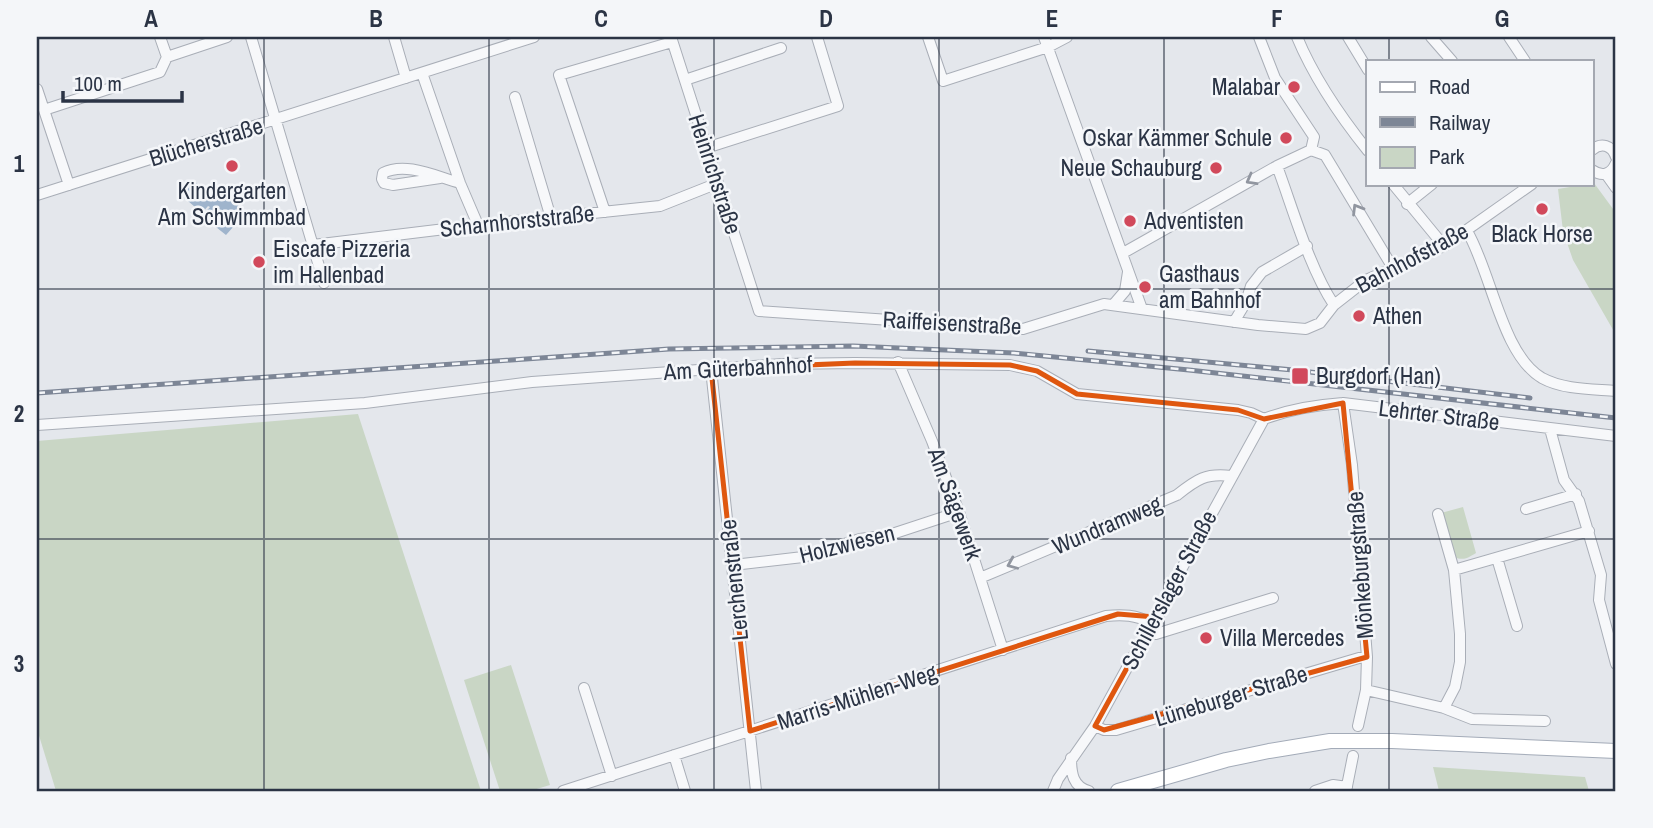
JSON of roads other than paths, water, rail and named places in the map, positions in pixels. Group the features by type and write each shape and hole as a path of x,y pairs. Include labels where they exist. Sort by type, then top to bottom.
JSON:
{"main road":[{"path":"1118,791 1226,760 1330,741 1392,741 1616,751"}],"street":[{"path":"44,110 160,72 167,57 160,37"},
{"path":"167,57 227,37"},
{"path":"251,37 324,283"},
{"path":"394,37 406,78"},
{"name":"Blücherstraße","path":"37,195 422,73 515,40 534,37"},
{"path":"706,148 838,106 817,37"},
{"path":"928,37 943,81 1046,42 1067,37"},
{"path":"1259,37 1275,78 1314,137 1311,150"},
{"path":"1297,37 1323,89 1366,148"},
{"path":"1348,37 1366,67"},
{"path":"1431,37 1451,60"},
{"path":"1509,37 1524,60"},
{"path":"605,212 559,75 671,39"},
{"name":"Heinrichstraße","path":"671,39 759,311"},
{"path":"1046,42 1142,309"},
{"path":"685,80 781,48"},
{"path":"422,73 460,183 478,225"},
{"path":"37,89 69,185"},
{"path":"515,97 551,218"},
{"path":"1594,149 1605,146 1614,163 1616,188"},
{"path":"1123,253 1276,166 1311,150 1325,155 1393,268"},
{"path":"1594,171 1598,174 1614,163"},
{"path":"1276,166 1327,294 1334,305"},
{"path":"440,178 460,183"},
{"name":"Scharnhorststraße","path":"313,245 660,206 718,183"},
{"path":"1394,186 1444,246"},
{"path":"1408,204 1430,186"},
{"name":"Bahnhofstraße","path":"1295,329 1317,325 1334,305 1366,280 1444,246 1529,186"},
{"path":"1467,231 1513,345 1530,369 1555,383 1616,391"},
{"path":"1234,322 1246,302 1251,286 1262,272 1307,246"},
{"path":"1113,305 1125,291 1128,269"},
{"name":"Raiffeisenstraße","path":"759,311 1023,329 1095,306 1113,305 1295,329"},
{"name":"Am Güterbahnhof","path":"37,425 365,404 532,382 782,364 898,362 1010,365 1037,371 1077,394 1238,410 1264,419"},
{"name":"Am Sägewerk","path":"898,362 932,441 958,512 1003,650"},
{"name":"Lerchenstraße","path":"711,369 756,791"},
{"name":"Lehrter Straße","path":"1264,419 1284,411 1343,403 1616,436"},
{"name":"Mönkeburgstraße","path":"1343,403 1352,465 1367,657 1366,690 1358,726"},
{"name":"Schillerslager Straße","path":"1053,791 1071,758 1095,726 1264,419"},
{"path":"1550,429 1564,480 1576,494 1589,531 1601,575 1599,600 1616,664"},
{"name":"Wundramweg","path":"980,578 1177,495 1190,484 1213,474 1231,476"},
{"path":"1526,509 1576,494"},
{"name":"Holzwiesen","path":"733,565 803,557 860,539 888,535 958,512"},
{"path":"1438,514 1454,570 1460,634 1460,662 1455,687 1444,708"},
{"path":"1454,570 1589,531"},
{"path":"1497,558 1517,626"},
{"path":"1149,627 1156,634 1273,598"},
{"name":"Marris-Mühlen-Weg","path":"563,791 584,788 674,755 1106,617 1118,614 1139,616 1149,627"},
{"name":"Lüneburger Straße","path":"1095,726 1104,730 1116,730 1367,657"},
{"path":"584,688 612,776"},
{"path":"1366,690 1444,708 1472,719 1545,720"},
{"path":"674,755 685,791"},
{"path":"1315,791 1333,786 1346,789 1353,756"},
{"path":"1071,758 1073,780 1082,789 1089,791"}],"water":[{"path":"194,181 218,200 235,195 242,217 226,235 202,216 210,207 202,213 181,195"}],"railway":[{"path":"37,393 669,349 853,346 1014,353 1616,418"},
{"path":"1088,351 1293,370 1530,398"}],"place":[{"name":"Malabar","path":"1294,87"},
{"name":"Oskar Kämmer Schule","path":"1286,138"},
{"name":"Kindergarten Am Schwimmbad","path":"232,166"},
{"name":"Neue Schauburg","path":"1216,168"},
{"name":"Black Horse","path":"1542,209"},
{"name":"Adventisten","path":"1130,221"},
{"name":"Eiscafe Pizzeria im Hallenbad","path":"259,262"},
{"name":"Gasthaus am Bahnhof","path":"1145,287"},
{"name":"Athen","path":"1359,316"},
{"name":"Burgdorf (Han)","path":"1300,376"},
{"name":"Villa Mercedes","path":"1206,638"}]}
